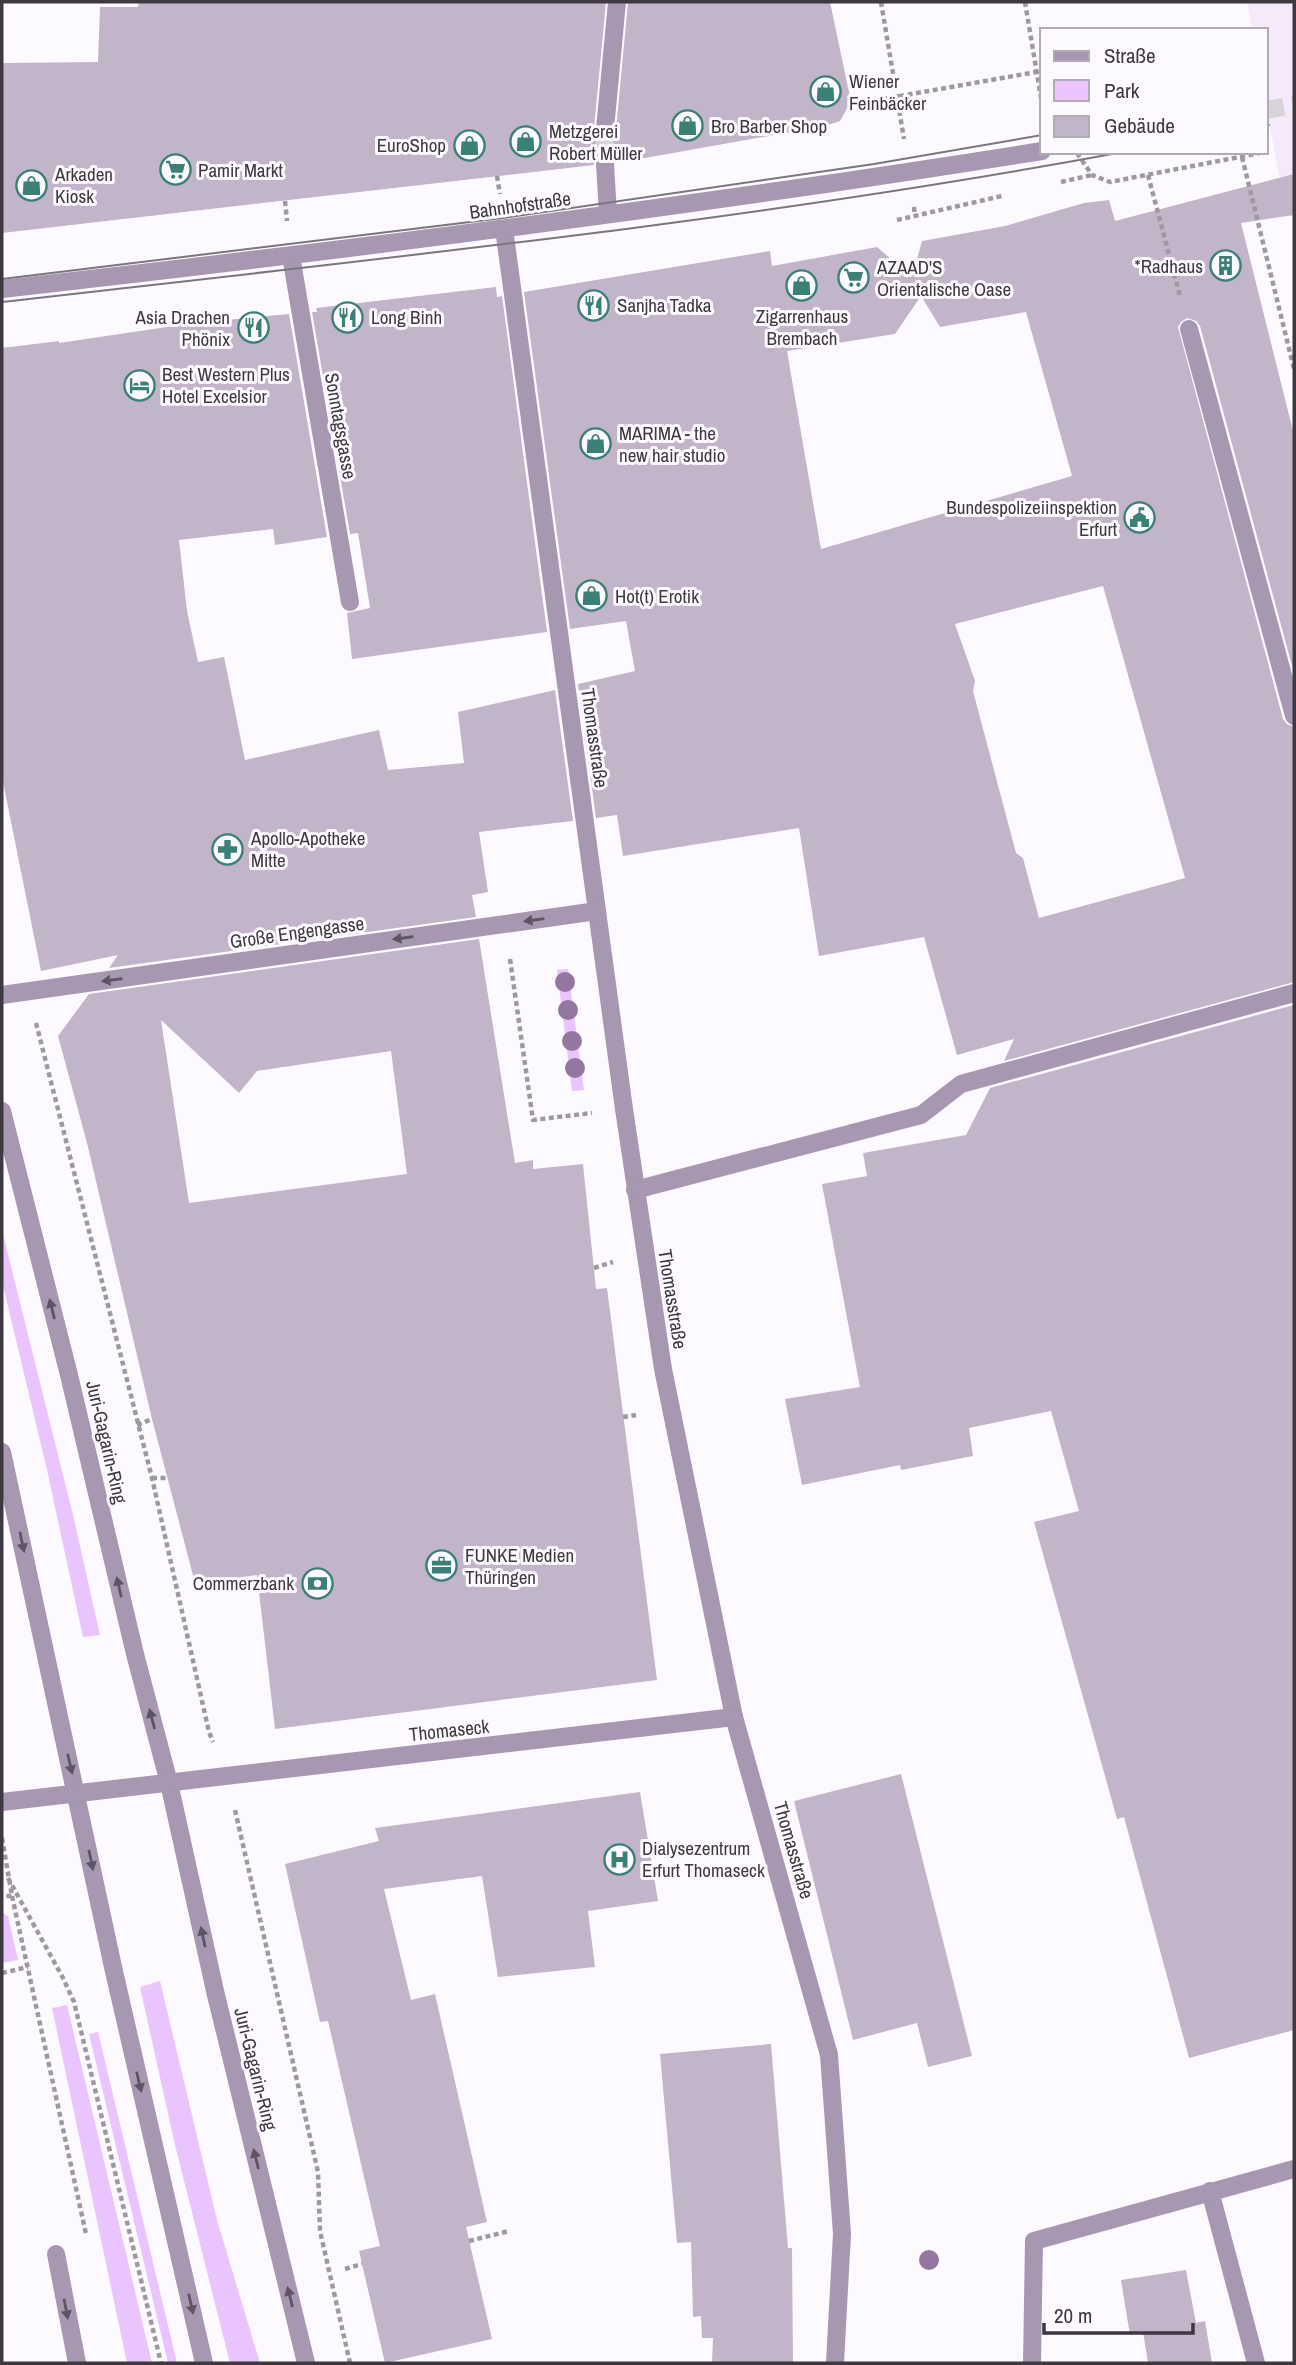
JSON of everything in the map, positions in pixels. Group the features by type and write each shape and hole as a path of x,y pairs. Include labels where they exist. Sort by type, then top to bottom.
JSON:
{"street":[{"path":"605,129 617,2"},
{"name":"Bahnhofstraße","path":"2,289 505,229 889,176 1040,151"},
{"path":"605,164 608,214"},
{"name":"Thomasstraße","path":"505,229 635,1190 668,1400 734,1717 830,2055 842,2234 835,2363"},
{"name":"Sonntagsgasse","path":"291,256 350,603"},
{"path":"1189,329 1294,716"},
{"name":"Große Engengasse","path":"2,995 597,911"},
{"path":"635,1190 921,1115 961,1084 1294,993"},
{"name":"Juri-Gagarin-Ring","path":"2,1111 169,1783 215,1991 306,2363"},
{"path":"2,1452 116,1980 204,2363"},
{"name":"Thomaseck","path":"169,1783 734,1717"},
{"path":"2,1802 169,1783"},
{"path":"1032,2363 1034,2241 1294,2169"},
{"path":"1210,2191 1256,2363"},
{"path":"56,2254 77,2363"}],"path":[{"path":"881,2 898,97"},
{"path":"849,104 1040,71 1024,2"},
{"path":"1268,152 1273,151"},
{"path":"1078,154 1092,174 1110,182 1256,154"},
{"path":"1242,157 1294,369"},
{"path":"1057,183 1092,174"},
{"path":"1148,175 1189,329"},
{"path":"897,220 1005,195"},
{"path":"505,924 533,1120 624,1109"},
{"path":"28,992 152,1478 209,1732 227,1776 318,2172 320,2231 350,2363"},
{"path":"137,1425 152,1419"},
{"path":"152,1478 167,1478"},
{"path":"2,1838 8,1878 88,2241"},
{"path":"8,1878 74,2002 161,2363"},
{"path":"2,1896 12,1896"},
{"path":"2,1973 28,1967"},
{"path":"469,2241 509,2231"},
{"path":"345,2269 362,2264"}],"shaded area":[{"path":"1247,2 1294,2 1294,215 1287,216 1268,116 1268,28 1252,28"}],"green space":[{"path":"568,969 584,1090 572,1091 557,970"},
{"path":"2,1230 100,1635 83,1637 2,1281"},
{"path":"2,1913 8,1916 18,1960 2,1963"},
{"path":"160,1981 217,2220 260,2363 230,2363 175,2145 140,1987"},
{"path":"67,2005 152,2363 127,2363 52,2008"},
{"path":"98,2032 177,2363 168,2363 89,2034"}],"building":[{"path":"139,2 606,2 594,128 598,138 605,140 614,136 616,130 628,2 830,2 850,97 849,105 840,121 825,126 617,163 611,154 604,153 595,158 594,165 2,233 2,63 98,62 100,7 138,7"},
{"path":"1294,174 1294,215 1241,223 1294,435 1294,673 1200,326 1196,321 1187,318 1178,327 1283,719 1294,727 1294,982 1004,1061 1014,1039 957,1055 924,937 819,956 799,828 623,856 617,815 596,818 578,684 635,671 626,621 570,629 524,292 770,251 772,266 877,247 912,277 922,241 1005,226 1084,203 1109,200 1115,221","holes":["921,296 940,327 1026,312 1072,476 821,549 787,351 895,334","1103,586 1185,878 1039,918 1023,858 1016,853 973,691 975,681 955,624"]},
{"path":"496,287 497,297 502,296 547,632 352,659 347,613 370,608 358,533 350,534 312,312 317,312 316,308"},
{"path":"289,314 327,537 275,545 273,529 179,540 187,611 198,662 224,657 245,760 379,730 388,770 464,763 458,712 555,690 573,821 479,832 488,892 472,895 476,917 109,968 118,955 41,971 2,777 2,348 59,343 194,323"},
{"path":"479,939 515,1163 533,1160 533,1169 583,1164 596,1289 607,1288 657,1680 275,1729 257,1575 195,1583 152,1419 87,1143 58,1036 89,994","holes":["161,1020 239,1093 257,1071 391,1051 407,1174 189,1203"]},
{"path":"1294,1005 1294,2030 1189,2058 1124,1817 1117,1819 1034,1522 1079,1511 1051,1411 969,1428 973,1456 901,1470 900,1465 802,1485 785,1399 860,1387 822,1184 867,1176 863,1153 966,1135 990,1088"},
{"path":"901,1774 972,2056 928,2067 917,2023 853,2040 794,1801"},
{"path":"640,1792 658,1901 588,1911 595,1967 498,1977 482,1876 384,1889 411,2000 435,1994 487,2222 466,2227 492,2339 385,2363 359,2251 380,2246 328,2021 320,2022 285,1864 379,1841 375,1828"},
{"path":"771,2044 788,2248 792,2248 793,2363 712,2363 713,2338 702,2338 701,2316 693,2317 691,2242 677,2243 660,2054"},
{"path":"1186,2270 1196,2323 1205,2321 1212,2363 1148,2363 1143,2332 1130,2335 1121,2280"}],"tunnel":[{"path":"1268,110 1294,105"},
{"path":"605,129 605,164"}],"tram line":[{"path":"2,279 503,218 874,164 1040,135"},
{"path":"2,302 564,237 844,199 1111,154"}],"place":[{"name":"Wiener Feinbäcker","path":"826,92"},
{"name":"Bro Barber Shop","path":"688,126"},
{"name":"Metzgerei Robert Müller","path":"526,142"},
{"name":"EuroShop","path":"469,145"},
{"name":"Pamir Markt","path":"175,170"},
{"name":"Arkaden Kiosk","path":"32,185"},
{"name":"*Radhaus","path":"1226,266"},
{"name":"AZAAD'S Orientalische Oase","path":"854,278"},
{"name":"Zigarrenhaus Brembach","path":"802,285"},
{"name":"Sanjha Tadka","path":"594,305"},
{"name":"Long Binh","path":"348,317"},
{"name":"Asia Drachen Phönix","path":"253,328"},
{"name":"Best Western Plus Hotel Excelsior","path":"139,385"},
{"name":"MARIMA - the new hair studio","path":"596,444"},
{"name":"Bundespolizeiinspektion Erfurt","path":"1140,518"},
{"name":"Hot(t) Erotik","path":"592,596"},
{"name":"Apollo-Apotheke Mitte","path":"228,849"},
{"name":"FUNKE Medien Thüringen","path":"442,1566"},
{"name":"Commerzbank","path":"317,1583"},
{"name":"Dialysezentrum Erfurt Thomaseck","path":"619,1859"}]}
